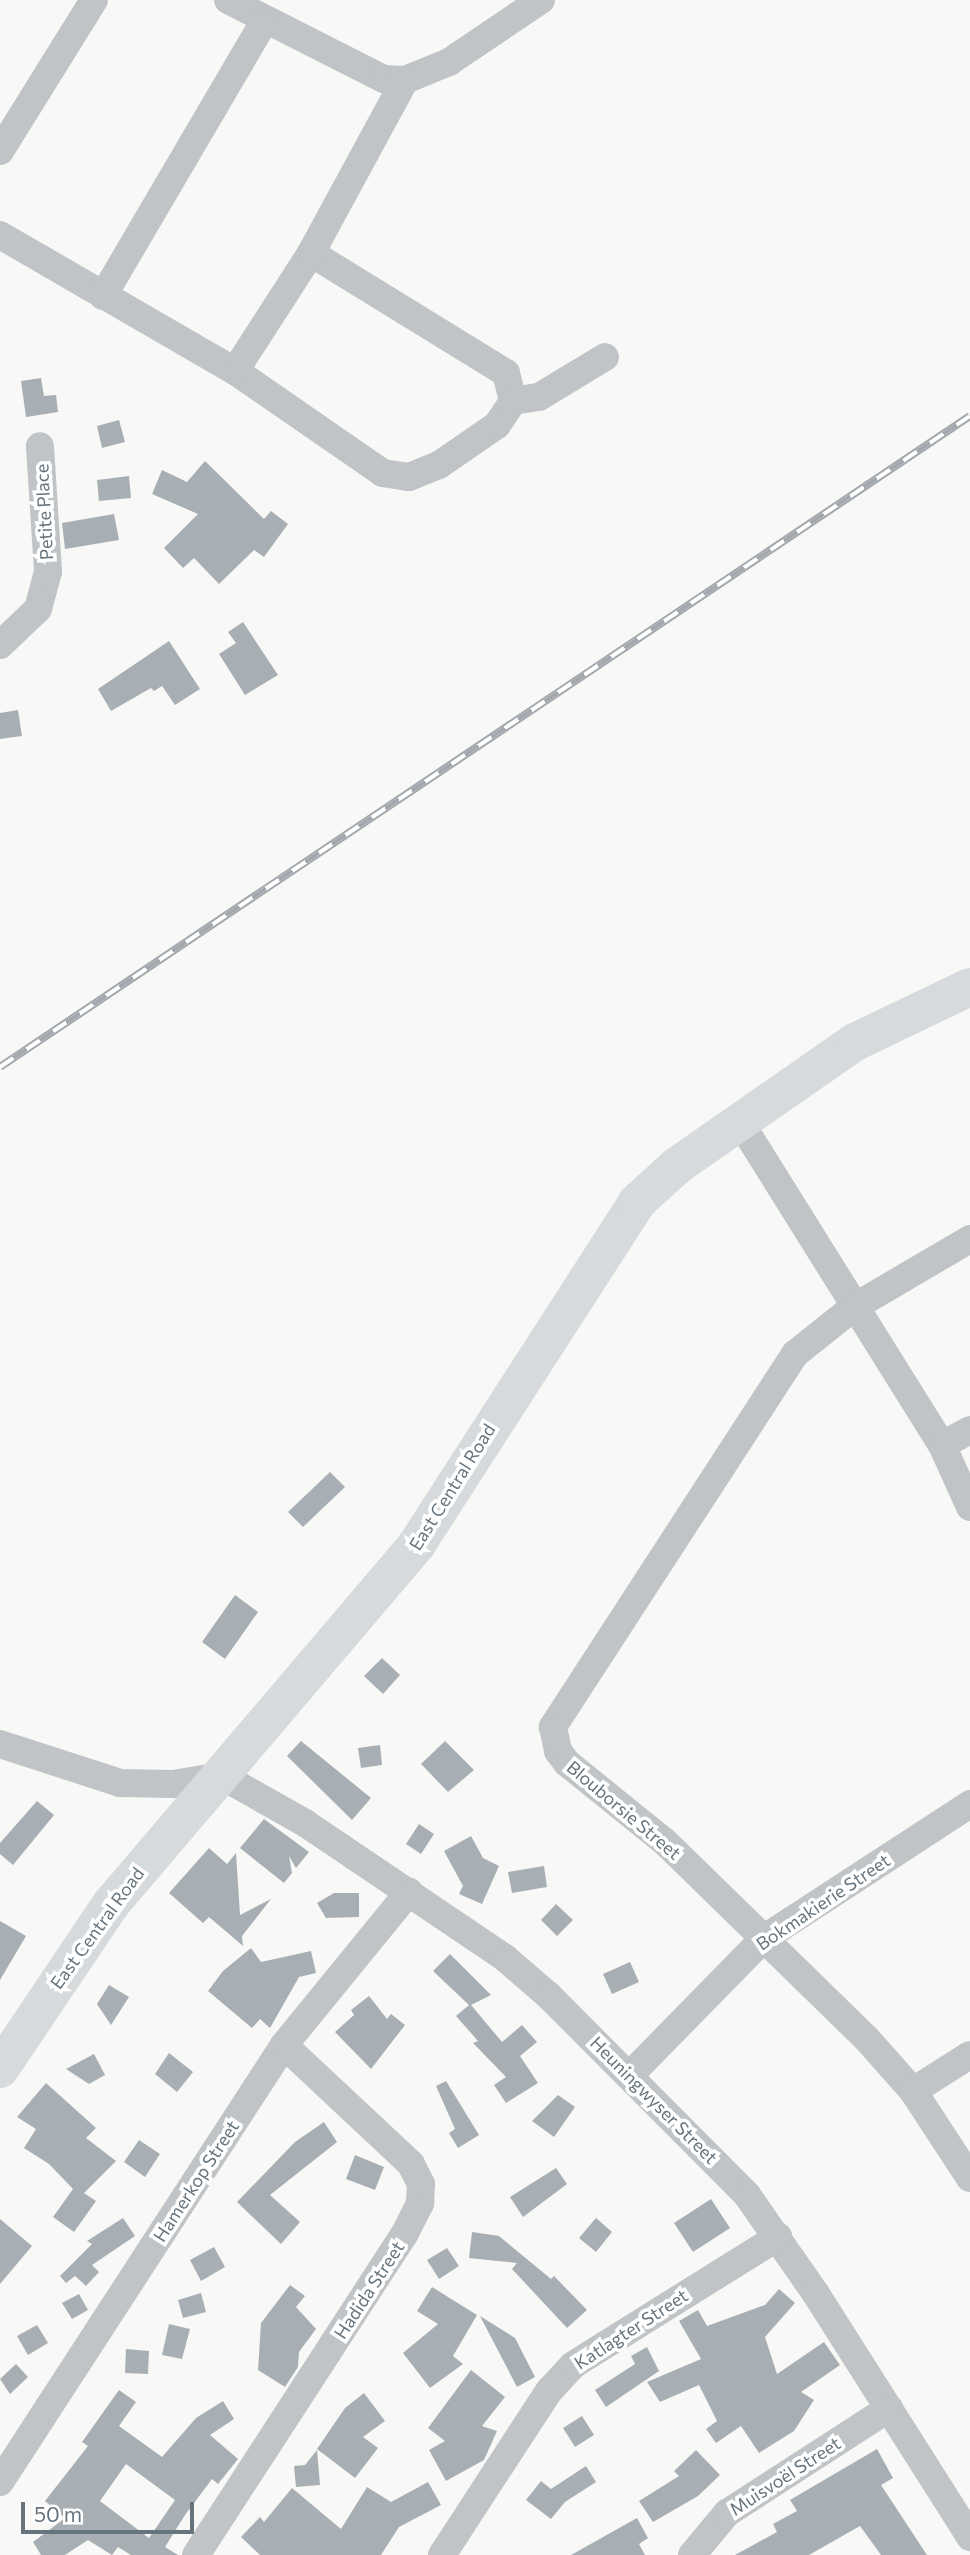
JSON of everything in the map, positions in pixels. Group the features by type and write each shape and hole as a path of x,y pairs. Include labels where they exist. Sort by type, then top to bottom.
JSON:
{"street":[{"path":"0,151 94,0"},
{"path":"228,0 264,22 384,79 405,80 449,62 541,0"},
{"path":"103,296 264,22"},
{"path":"235,372 311,253 405,80"},
{"path":"0,235 235,372 383,473 409,477 439,465 498,425 513,401 506,373 482,355 311,253"},
{"path":"513,401 540,397 605,357"},
{"name":"Petite Place","path":"0,645 38,609 48,571 40,446"},
{"name":"East Central Road","path":"0,2069 111,1904 417,1544 623,1218 660,1178 855,1042 970,987"},
{"path":"740,1122 942,1445 970,1507"},
{"path":"854,1307 970,1239"},
{"name":"Blouborsie Street","path":"854,1307 805,1343 783,1370 553,1727 558,1751 567,1763 665,1842 866,2038 913,2091 970,2178"},
{"path":"942,1445 970,1430"},
{"path":"0,1744 120,1783 173,1784 222,1776"},
{"name":"Heuningwyser Street","path":"222,1776 305,1823 505,1958 630,2075 732,2178 778,2237 970,2537"},
{"name":"Bokmakierie Street","path":"630,2075 763,1939 970,1804"},
{"name":"Hamerkop Street","path":"0,2482 284,2045 409,1892"},
{"name":"Hadida Street","path":"196,2555 420,2203 421,2184 411,2164 284,2045"},
{"path":"913,2091 970,2055"},
{"name":"Katlagter Street","path":"443,2555 560,2378 586,2356 778,2237"},
{"name":"Muisvoël Street","path":"692,2555 727,2514 889,2408"}],"building":[{"path":"41,378 44,396 56,395 58,412 26,417 21,381"},
{"path":"119,420 125,442 102,448 97,426"},
{"path":"205,461 264,519 271,511 288,524 264,557 254,550 219,584 194,558 183,568 164,548 198,514 152,494 162,470 187,482"},
{"path":"129,476 131,498 99,501 97,480"},
{"path":"114,514 119,540 65,549 62,523"},
{"path":"243,622 278,675 245,695 219,654 236,643 228,632"},
{"path":"169,641 200,689 175,705 162,686 154,691 151,688 111,711 98,689"},
{"path":"18,710 22,736 0,739 0,713"},
{"path":"330,1472 345,1487 303,1527 288,1512"},
{"path":"235,1595 258,1612 225,1659 202,1642"},
{"path":"382,1658 400,1675 383,1694 364,1676"},
{"path":"301,1741 371,1798 352,1820 287,1756"},
{"path":"445,1741 474,1770 448,1792 421,1764"},
{"path":"380,1745 382,1765 361,1768 358,1748"},
{"path":"37,1801 54,1815 13,1865 0,1854 0,1843"},
{"path":"264,1819 309,1852 296,1868 289,1856 292,1873 284,1883 240,1848"},
{"path":"419,1824 434,1834 421,1854 406,1844"},
{"path":"471,1836 483,1858 499,1866 482,1904 459,1894 463,1886 444,1851"},
{"path":"209,1848 227,1864 236,1853 240,1915 271,1899 242,1936 243,1946 209,1917 203,1923 169,1893"},
{"path":"544,1866 547,1887 512,1893 508,1872"},
{"path":"334,1893 359,1893 359,1917 326,1918 317,1903"},
{"path":"556,1904 573,1920 557,1936 541,1920"},
{"path":"0,1921 26,1936 0,1980"},
{"path":"251,1948 261,1962 311,1951 316,1973 299,1977 270,2028 260,2019 252,2028 208,1991 223,1971"},
{"path":"450,1954 491,1995 471,2005 502,2042 522,2025 537,2042 520,2056 538,2083 506,2103 494,2085 506,2077 473,2043 478,2041 456,2016 469,2005 433,1971"},
{"path":"630,1962 639,1982 612,1994 603,1974"},
{"path":"109,1985 129,1997 111,2025 97,2004"},
{"path":"369,1996 387,2019 391,2014 405,2025 371,2069 335,2032 354,2015 351,2010"},
{"path":"169,2053 193,2072 177,2092 155,2074"},
{"path":"94,2054 105,2075 89,2084 66,2069"},
{"path":"446,2081 479,2135 458,2148 449,2133 455,2129 436,2086"},
{"path":"46,2083 96,2128 86,2138 116,2161 84,2193 96,2201 74,2232 53,2217 73,2189 49,2164 24,2148 36,2129 17,2117"},
{"path":"558,2095 575,2107 554,2137 532,2121"},
{"path":"324,2122 337,2142 270,2195 300,2222 281,2244 237,2202 295,2142"},
{"path":"139,2140 160,2154 145,2177 124,2162"},
{"path":"355,2155 384,2167 375,2190 346,2179"},
{"path":"556,2168 567,2184 523,2217 510,2197"},
{"path":"711,2199 730,2228 693,2252 674,2223"},
{"path":"123,2218 135,2236 92,2265 99,2272 86,2286 75,2276 66,2283 60,2276 92,2244 87,2241"},
{"path":"596,2218 612,2232 596,2252 579,2238"},
{"path":"0,2219 32,2246 0,2284"},
{"path":"472,2232 499,2236 551,2279 554,2276 587,2310 567,2328 512,2269 517,2263 469,2258"},
{"path":"214,2247 225,2267 201,2281 190,2260"},
{"path":"447,2248 459,2266 439,2279 427,2260"},
{"path":"290,2285 305,2296 296,2307 316,2329 299,2352 298,2367 285,2387 258,2370 261,2323"},
{"path":"432,2287 477,2315 453,2356 463,2364 430,2388 403,2353 438,2324 417,2311"},
{"path":"779,2289 795,2303 765,2337 777,2374 824,2342 840,2365 801,2392 814,2400 794,2431 759,2453 741,2426 716,2443 706,2429 717,2421 699,2385 660,2402 647,2382 701,2359 679,2321 698,2310 707,2326 765,2305"},
{"path":"201,2293 206,2312 183,2318 178,2300"},
{"path":"79,2294 88,2310 72,2319 62,2303"},
{"path":"480,2316 515,2338 535,2377 517,2387"},
{"path":"169,2324 190,2329 182,2359 162,2355"},
{"path":"37,2325 48,2343 28,2355 17,2336"},
{"path":"647,2347 659,2371 606,2407 595,2390 635,2364 631,2356"},
{"path":"126,2349 149,2351 148,2374 125,2373"},
{"path":"16,2364 28,2377 10,2394 0,2379"},
{"path":"471,2370 505,2397 482,2426 497,2431 484,2460 446,2481 429,2450 445,2441 428,2428"},
{"path":"119,2390 136,2402 119,2426 162,2457 196,2418 223,2401 234,2419 210,2435 238,2459 218,2484 212,2479 165,2547 178,2555 131,2555 118,2547 112,2555 88,2540 65,2555 41,2555 33,2542 65,2518 45,2501 88,2446 82,2442","holes":["126,2464 175,2500 149,2538 100,2501"]},
{"path":"364,2393 385,2421 363,2437 378,2448 355,2478 317,2449 345,2408"},
{"path":"582,2416 594,2435 575,2447 563,2428"},
{"path":"877,2449 893,2478 881,2485 927,2555 881,2555 860,2526 809,2555 735,2555 777,2532 773,2524 797,2511 790,2500"},
{"path":"317,2450 320,2485 296,2487 294,2466 305,2465"},
{"path":"696,2450 720,2475 698,2496 653,2522 639,2501 679,2476 674,2471"},
{"path":"586,2466 596,2482 565,2502 551,2519 526,2500 541,2481 551,2489"},
{"path":"428,2482 441,2505 399,2527 381,2555 260,2555 241,2537 260,2517 264,2522 292,2488 341,2529 367,2487 391,2502"},
{"path":"637,2518 648,2538 639,2544 645,2555 571,2555"}],"railway":[{"path":"0,1067 970,416"}]}
